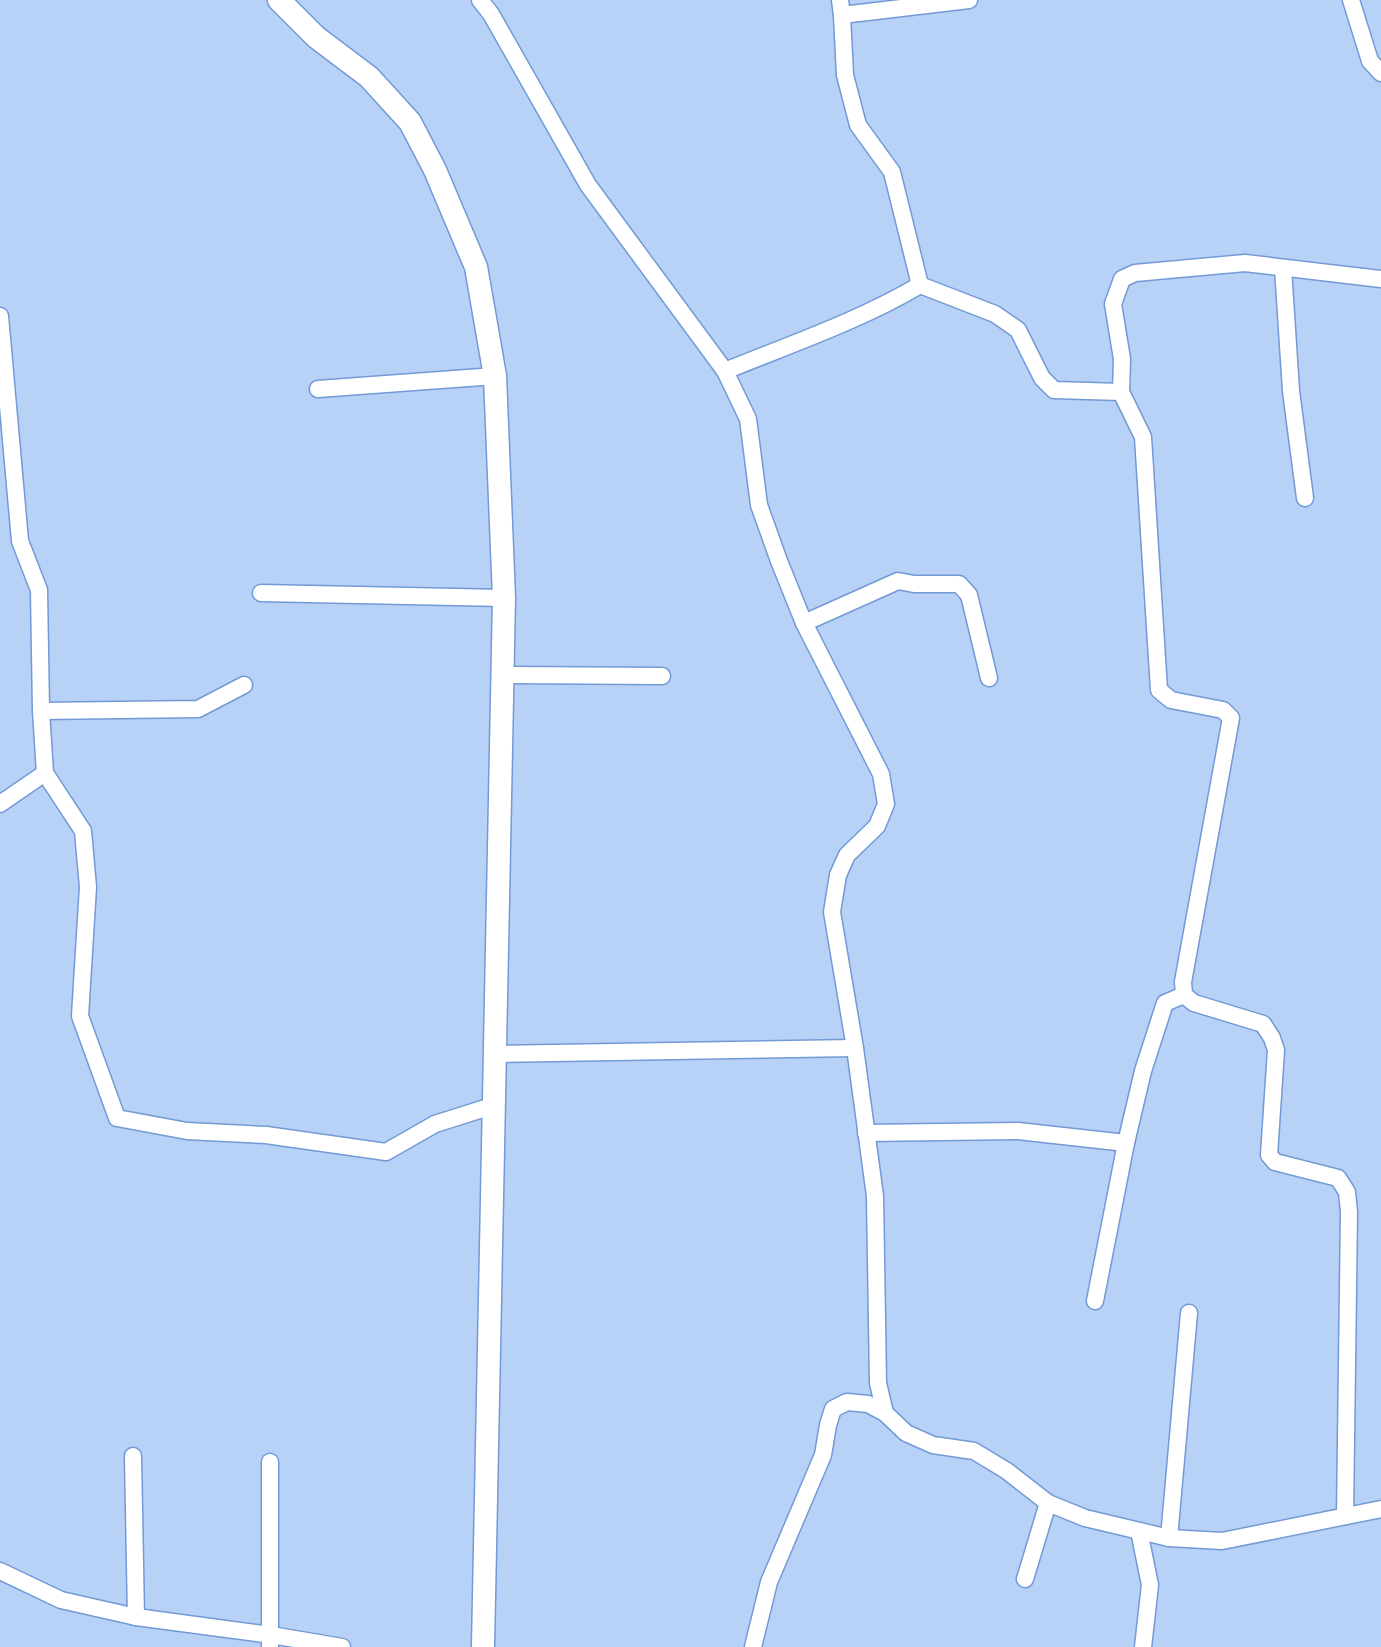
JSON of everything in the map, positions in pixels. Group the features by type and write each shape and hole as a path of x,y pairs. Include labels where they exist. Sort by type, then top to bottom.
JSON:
{"street":[{"path":"279,0 316,37 369,77 410,122 435,170 476,266 495,376 504,598 484,1647"},
{"path":"480,0 491,14 588,185 725,371 748,419 759,505 804,623 881,774 886,804 877,826 847,855 838,875 832,912 855,1048 875,1196 878,1383 885,1413"},
{"path":"920,285 892,172 858,125 845,75 841,8 969,0"},
{"path":"1351,0 1377,64"},
{"path":"1184,995 1184,982 1231,718 1223,710 1171,700 1159,690 1144,438 1120,392 1122,359 1114,304 1122,279 1135,274 1245,263 1381,279"},
{"path":"1283,268 1291,391 1305,498"},
{"path":"725,371 853,320 920,285"},
{"path":"920,285 995,314 1018,330 1042,378 1054,390 1120,392"},
{"path":"0,316 20,542 39,590 44,773 83,831 88,887 80,1016 117,1118 187,1131 266,1135 386,1152 435,1124 495,1105"},
{"path":"318,390 495,376"},
{"path":"804,623 898,581 914,584 959,584 968,595 988,678"},
{"path":"261,593 504,598"},
{"path":"503,675 662,676"},
{"path":"41,711 198,710 244,686"},
{"path":"0,804 44,773"},
{"path":"1095,1301 1126,1143 1143,1071 1165,1002 1184,995"},
{"path":"1184,995 1194,1003 1263,1024 1272,1038 1276,1050 1269,1155 1275,1162 1338,1178 1348,1192 1345,1516"},
{"path":"496,1054 855,1048"},
{"path":"866,1133 1018,1131 1126,1143"},
{"path":"1169,1538 1189,1313"},
{"path":"753,1647 769,1582 823,1455 828,1425 833,1410 847,1402 868,1404 885,1413 906,1433 933,1445 974,1451 1007,1471 1048,1503 1085,1518 1169,1538 1222,1541 1381,1509"},
{"path":"133,1456 136,1617"},
{"path":"270,1462 270,1641"},
{"path":"1026,1579 1048,1503"},
{"path":"1139,1531 1150,1585 1143,1647"},
{"path":"0,1572 61,1600 136,1617 270,1641 342,1647"}]}
